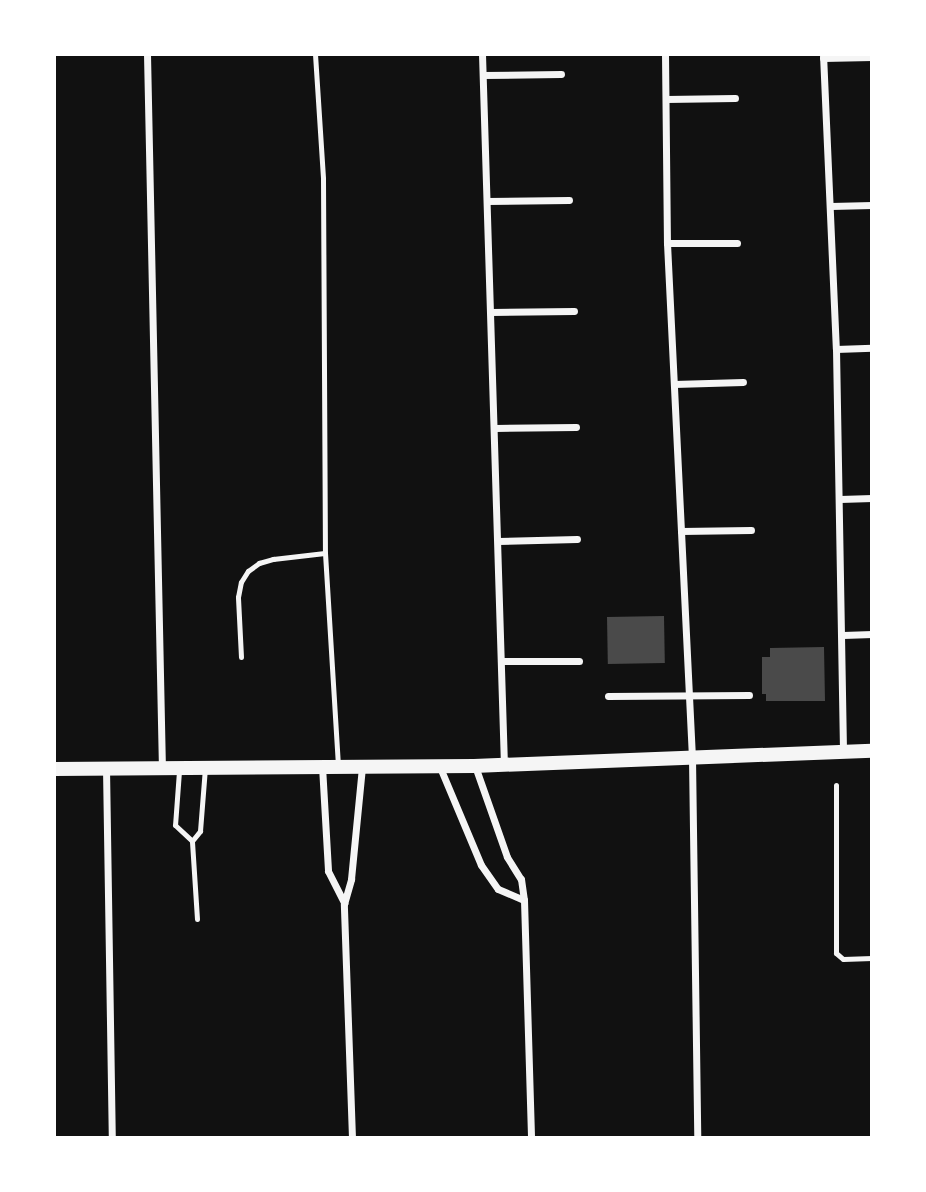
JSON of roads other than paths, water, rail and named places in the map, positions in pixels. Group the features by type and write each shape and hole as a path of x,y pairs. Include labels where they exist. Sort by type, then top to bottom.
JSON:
{"main road":[{"path":"54,769 474,766 872,751"}],"street":[{"path":"146,54 162,768"},
{"path":"482,54 504,764"},
{"path":"665,54 667,243 692,758 697,1138"},
{"path":"843,753 836,349 823,56 872,57"},
{"path":"483,75 561,74"},
{"path":"666,99 735,98"},
{"path":"487,201 569,200"},
{"path":"831,206 872,205"},
{"path":"667,243 737,243"},
{"path":"491,312 574,311"},
{"path":"836,349 872,348"},
{"path":"674,384 743,382"},
{"path":"495,428 576,427"},
{"path":"840,499 872,498"},
{"path":"681,531 751,530"},
{"path":"498,541 577,539"},
{"path":"842,635 872,634"},
{"path":"501,661 579,661"},
{"path":"608,696 750,695"},
{"path":"439,765 481,865 498,890 524,900"},
{"path":"322,766 328,871 344,904"},
{"path":"474,766 506,857 521,879 524,900 531,1138"},
{"path":"352,1138 344,904 351,879 362,767"},
{"path":"106,768 112,1138"}],"lane":[{"path":"315,54 323,179 325,553 338,766"},
{"path":"241,657 238,597 241,582 248,571 259,563 273,559 325,553"},
{"path":"197,919 192,841 200,831 205,766"},
{"path":"179,768 175,825 192,841"},
{"path":"836,785 836,953 843,959 872,958"}]}
